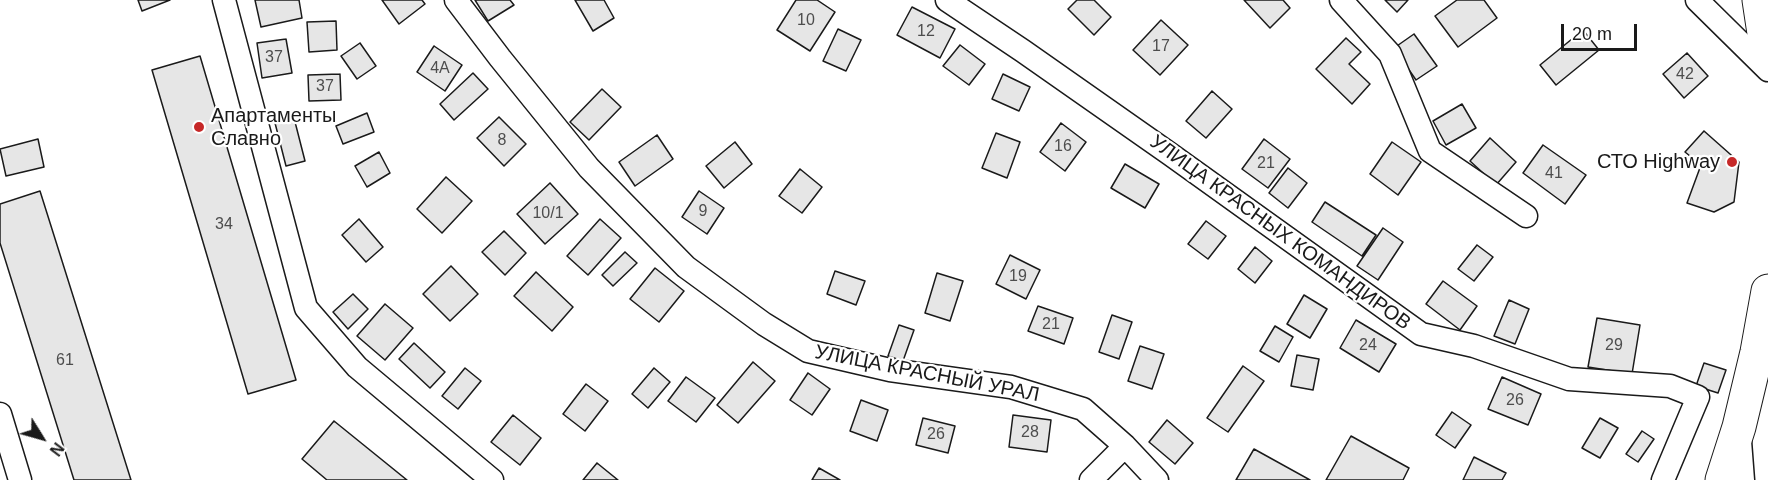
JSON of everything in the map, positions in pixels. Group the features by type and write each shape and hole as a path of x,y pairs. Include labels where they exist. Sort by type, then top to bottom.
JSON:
{"highway":[{"path":"1759,0 1768,60"},
{"path":"1722,480 1739,427 1757,352 1768,291"}],"street":[{"path":"224,0 306,308 357,367 492,480"},
{"name":"УЛИЦА КРАСНЫЙ УРАЛ","path":"456,0 589,168 686,267 764,324 808,351 890,370 1011,387 1083,409 1125,446 1157,480"},
{"name":"УЛИЦА КРАСНЫХ КОМАНДИРОВ","path":"947,0 1151,140 1421,334 1474,346 1569,379 1670,386 1698,397 1663,480"},
{"path":"1341,0 1390,54 1430,151 1526,216"},
{"path":"1697,0 1768,70"},
{"path":"0,414 20,480"},
{"path":"1739,427 1743,480"},
{"path":"1091,480 1125,446"}],"building":[{"path":"138,0 170,0 142,11"},
{"path":"255,0 299,0 302,18 261,27"},
{"path":"382,0 422,0 425,4 399,24"},
{"path":"475,0 510,0 514,5 488,21"},
{"path":"575,0 604,0 614,18 593,31"},
{"path":"796,0 817,0 835,12 810,51 777,30"},
{"path":"1077,0 1094,0 1111,17 1094,35 1068,9"},
{"path":"1244,0 1283,0 1290,8 1270,28"},
{"path":"1385,0 1408,0 1397,12"},
{"path":"1457,0 1484,0 1497,18 1458,47 1435,16"},
{"path":"912,7 955,29 940,58 897,35"},
{"path":"1161,20 1188,45 1160,75 1133,50"},
{"path":"336,21 337,50 309,52 307,22"},
{"path":"838,29 861,40 846,71 823,61"},
{"path":"1583,30 1599,50 1556,85 1540,65"},
{"path":"1414,34 1437,66 1416,80 1394,48"},
{"path":"1346,38 1361,52 1349,64 1370,84 1352,104 1316,69"},
{"path":"286,39 292,73 262,78 257,43"},
{"path":"360,43 376,66 357,79 341,56"},
{"path":"960,45 985,64 969,85 943,66"},
{"path":"434,46 462,65 445,91 417,72"},
{"path":"1687,53 1708,76 1684,98 1663,74"},
{"path":"200,56 296,380 248,394 152,70"},
{"path":"473,73 488,89 454,120 440,104"},
{"path":"340,74 341,100 309,101 308,75"},
{"path":"1003,74 1030,87 1019,111 992,99"},
{"path":"602,89 621,107 589,140 570,122"},
{"path":"1212,91 1232,109 1206,138 1186,121"},
{"path":"1462,104 1476,128 1446,145 1433,121"},
{"path":"367,113 374,132 343,144 336,126"},
{"path":"293,114 305,161 286,166 274,119"},
{"path":"499,117 526,144 504,166 477,138"},
{"path":"1061,123 1086,142 1065,171 1040,152"},
{"path":"1704,131 1739,162 1734,202 1714,212 1687,203 1701,165 1685,152"},
{"path":"996,133 1020,142 1007,178 982,168"},
{"path":"657,135 673,159 635,186 619,162"},
{"path":"1490,138 1516,162 1496,185 1470,161"},
{"path":"38,139 44,167 6,176 0,149"},
{"path":"1264,139 1290,159 1268,188 1242,169"},
{"path":"735,142 752,164 724,188 706,166"},
{"path":"1392,142 1421,162 1398,195 1370,174"},
{"path":"1543,145 1586,175 1565,204 1523,173"},
{"path":"379,152 390,173 367,187 355,166"},
{"path":"1125,164 1159,184 1145,208 1111,188"},
{"path":"1288,168 1307,183 1288,208 1269,193"},
{"path":"800,169 822,187 802,213 779,196"},
{"path":"446,177 472,201 442,233 417,209"},
{"path":"550,183 578,214 545,244 517,214"},
{"path":"40,191 131,480 74,480 0,243 0,204"},
{"path":"699,191 724,208 707,234 682,217"},
{"path":"1325,202 1376,235 1362,256 1312,222"},
{"path":"359,219 383,247 366,262 342,235"},
{"path":"600,219 621,238 588,275 567,256"},
{"path":"1206,221 1226,236 1208,259 1188,244"},
{"path":"1383,228 1403,242 1378,280 1357,266"},
{"path":"504,231 526,253 505,275 482,252"},
{"path":"1477,245 1493,257 1474,281 1458,269"},
{"path":"1255,247 1272,261 1255,283 1238,269"},
{"path":"625,252 637,263 613,286 602,275"},
{"path":"1010,255 1040,270 1026,299 996,284"},
{"path":"451,266 478,294 450,321 423,294"},
{"path":"655,268 684,291 659,322 630,299"},
{"path":"835,271 865,281 856,305 827,294"},
{"path":"536,272 573,307 552,331 514,296"},
{"path":"937,273 963,281 950,321 925,313"},
{"path":"1443,281 1477,306 1460,330 1426,304"},
{"path":"353,294 368,309 348,329 333,312"},
{"path":"1304,295 1327,309 1310,338 1287,324"},
{"path":"1509,300 1529,309 1515,344 1494,336"},
{"path":"385,304 413,328 385,360 357,336"},
{"path":"1038,306 1073,318 1064,344 1028,331"},
{"path":"1112,315 1132,322 1119,359 1099,352"},
{"path":"1597,318 1640,325 1632,374 1588,367"},
{"path":"1356,320 1396,344 1379,372 1340,348"},
{"path":"899,325 914,330 903,361 888,356"},
{"path":"1275,326 1293,337 1279,362 1260,351"},
{"path":"414,343 445,372 430,388 399,359"},
{"path":"1140,346 1164,354 1152,389 1128,381"},
{"path":"1297,355 1319,359 1313,390 1291,386"},
{"path":"753,362 775,381 738,423 717,405"},
{"path":"1704,363 1726,370 1718,393 1696,386"},
{"path":"1243,366 1264,381 1228,432 1207,418"},
{"path":"465,368 481,381 458,409 442,396"},
{"path":"654,368 670,382 648,408 632,394"},
{"path":"808,373 830,389 812,415 790,400"},
{"path":"686,377 715,398 696,422 668,401"},
{"path":"1502,377 1541,394 1528,425 1488,409"},
{"path":"586,384 608,401 585,431 563,414"},
{"path":"861,400 888,410 877,441 850,431"},
{"path":"1452,412 1471,425 1455,448 1436,435"},
{"path":"513,415 541,438 520,465 491,442"},
{"path":"1013,415 1051,420 1047,452 1009,447"},
{"path":"923,418 955,426 948,453 916,445"},
{"path":"1600,418 1618,428 1600,458 1582,448"},
{"path":"1167,420 1193,443 1175,464 1149,442"},
{"path":"334,421 407,480 327,480 302,459"},
{"path":"1642,431 1654,439 1638,462 1626,454"},
{"path":"1351,436 1409,468 1403,480 1326,480"},
{"path":"1254,449 1310,480 1236,480"},
{"path":"1474,457 1506,473 1502,480 1463,480"},
{"path":"597,463 618,480 583,480"},
{"path":"819,468 840,480 812,480"}],"place":[{"name":"Апартаменты Славно","path":"199,127"},
{"name":"СТО Highway","path":"1732,162"}]}
